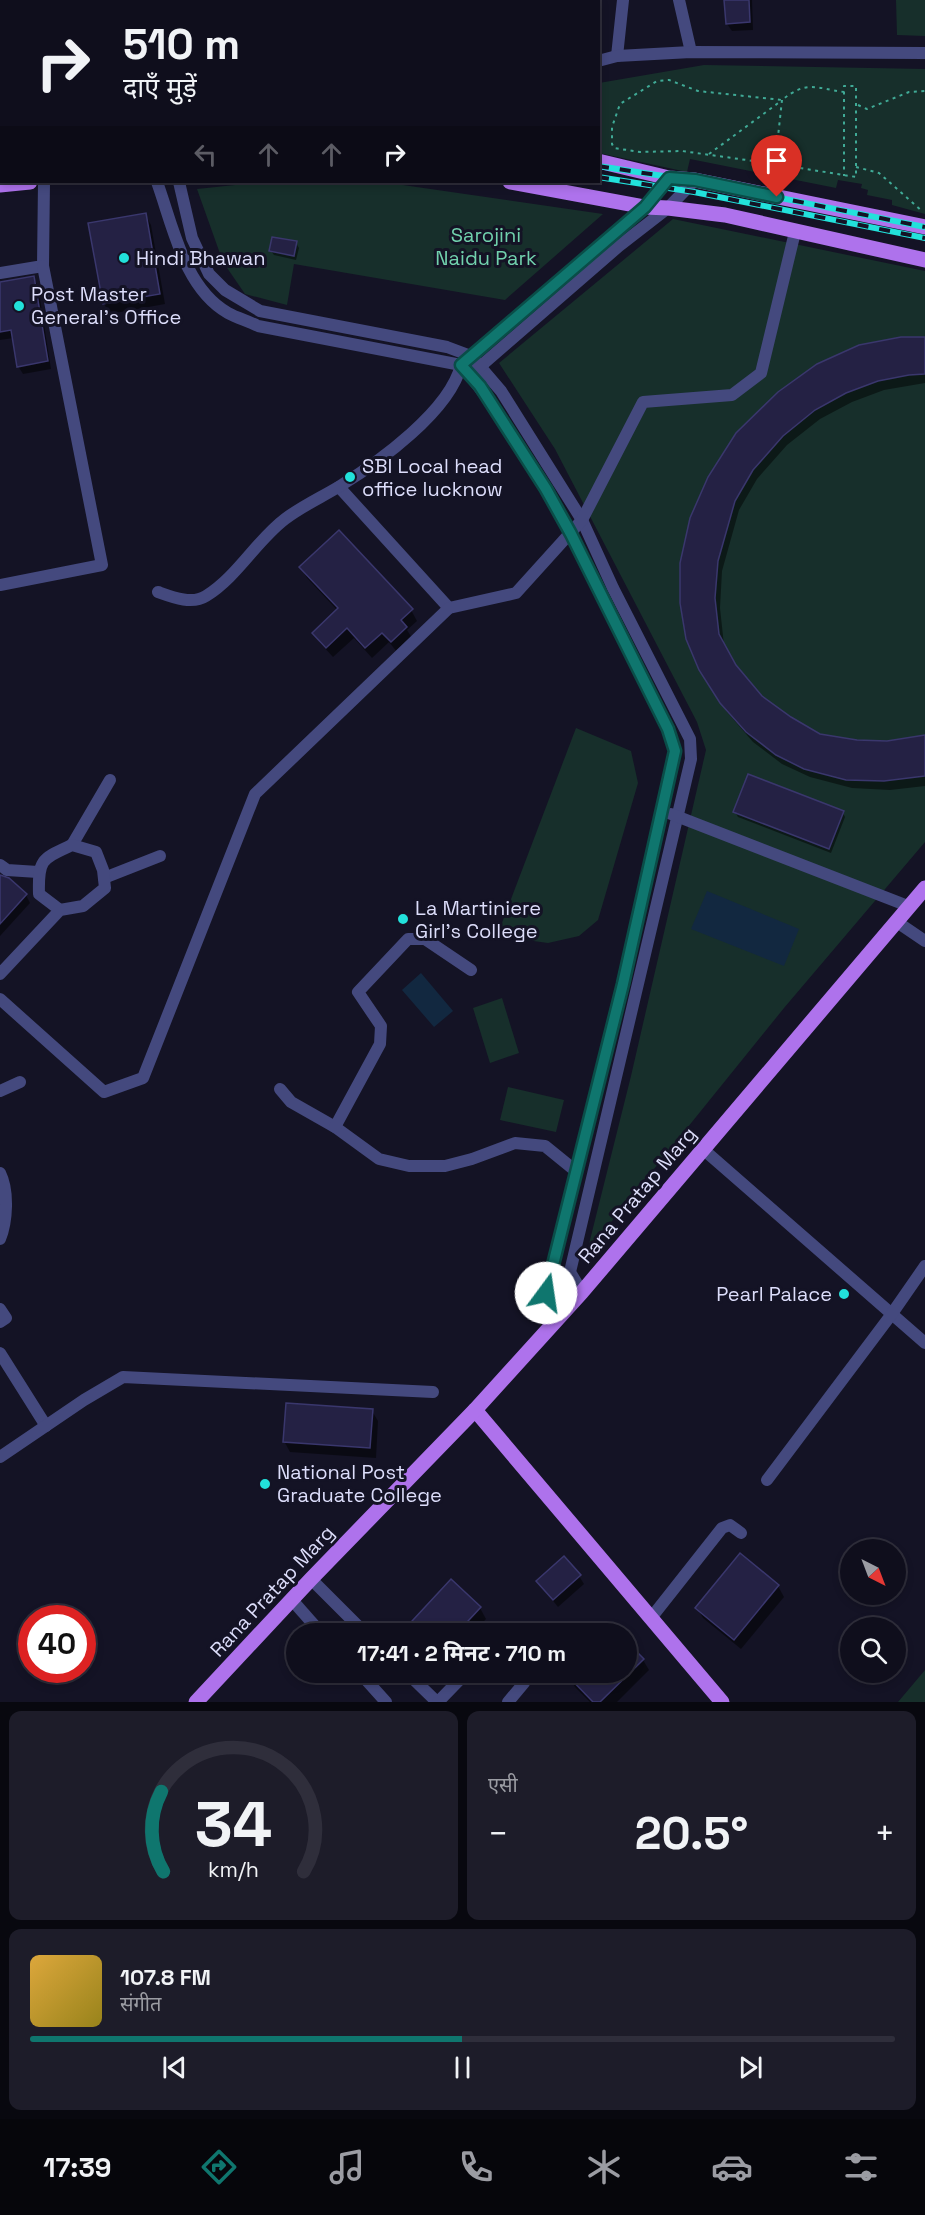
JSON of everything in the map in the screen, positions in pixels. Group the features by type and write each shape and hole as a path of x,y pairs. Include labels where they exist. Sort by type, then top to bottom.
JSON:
{"main road":[{"path":"600,161 669,178 695,180 925,227"},
{"path":"0,184 15,183"},
{"path":"515,183 645,207 725,215 925,260"},
{"name":"Rana Pratap Marg","path":"196,1702 475,1410 560,1317 925,888"},
{"path":"475,1410 722,1702"}],"street":[{"path":"617,56 623,0"},
{"path":"679,0 691,52"},
{"path":"600,60 617,56 691,52 925,53"},
{"path":"158,592 181,600 205,598 286,518 339,487 409,435 444,399 458,380 466,361 645,207 669,178"},
{"path":"458,380 470,376 619,246 668,208 695,180"},
{"path":"0,585 102,565 43,266 44,183"},
{"path":"157,183 187,267 206,295 227,312 258,326 466,361 480,366 501,391 582,520 613,588 690,739 691,759 570,1272 582,1292"},
{"path":"179,183 192,238 210,274 225,290 260,311 447,347 466,361 470,376 480,386 525,455 571,534 668,729 675,751 623,984 546,1293 560,1317"},
{"path":"0,999 104,1092 143,1078 255,794 449,608 516,592 582,520 643,402 732,395 761,373 795,232"},
{"path":"0,273 43,266"},
{"path":"339,487 449,608"},
{"path":"60,910 39,894 38,872 46,858 72,844 110,780"},
{"path":"662,811 908,906"},
{"path":"0,974 60,910 83,906 105,888 96,852 72,844"},
{"path":"104,878 160,856"},
{"path":"0,866 7,870 38,872"},
{"path":"897,922 925,941"},
{"path":"335,1127 380,1044 381,1026 358,992 408,939 425,939 471,970"},
{"path":"0,1091 20,1082"},
{"path":"280,1089 291,1102 335,1127 379,1159 409,1166 445,1166 515,1143 545,1146 576,1172"},
{"path":"704,1150 925,1343"},
{"path":"0,1173 3,1180 6,1224 0,1239"},
{"path":"767,1480 925,1266"},
{"path":"0,1309 6,1318 0,1322"},
{"path":"0,1353 46,1426"},
{"path":"0,1457 84,1400 123,1377 433,1392"},
{"path":"651,1618 722,1528 730,1525 741,1533"},
{"path":"311,1580 355,1623"},
{"path":"292,1600 312,1623"},
{"path":"368,1683 386,1702"},
{"path":"417,1683 437,1702 456,1683"},
{"path":"508,1702 524,1683"}],"path":[{"path":"782,100 698,92 669,80 657,81 620,104 612,127 612,144 614,148 640,152 682,150 844,176 856,177 856,86 844,86 844,176"},
{"path":"709,154 796,88 805,86 844,92"},
{"path":"856,104 867,109 909,92 925,91"},
{"path":"775,164 782,100"},
{"path":"856,167 879,173 917,209 925,213"}],"green space":[{"path":"896,0 925,0 925,36 897,35"},
{"path":"704,65 925,69 925,214 892,205 892,200 867,195 868,190 861,188 862,184 838,180 836,188 690,159 687,172 600,153 600,83"},
{"name":"Sarojini Naidu Park","path":"254,183 389,183 603,214 505,300 294,264 287,305 245,294 223,262 197,189"},
{"path":"673,219 925,271 925,842 784,1008 587,1252 631,1076 706,750 697,722 555,449 499,363"},
{"path":"576,728 631,751 638,783 598,920 579,936 548,943 497,936"},
{"path":"502,998 519,1053 490,1063 473,1008"},
{"path":"508,1087 564,1100 556,1132 500,1120"},
{"path":"925,1670 925,1702 898,1702"}],"water":[{"path":"707,891 799,929 784,966 691,929"},
{"path":"421,973 453,1011 434,1027 402,990"}],"building":[{"path":"724,0 749,0 750,22 726,24"},
{"name":"Hindi Bhawan","path":"146,213 160,294 103,304 88,223"},
{"path":"272,237 297,241 294,256 269,251"},
{"name":"Post Master General's Office","path":"34,276 48,361 17,367 11,330 0,332 0,282"},
{"path":"901,337 925,337 925,374 878,381 846,393 815,410 783,436 753,470 735,501 718,561 715,598 719,634 736,665 762,696 820,734 857,740 887,741 925,735 925,776 884,781 846,780 804,769 776,755 746,732 720,703 699,670 686,639 680,603 680,563 690,518 708,477 736,433 778,392 817,364 859,345"},
{"path":"339,530 413,609 401,620 407,627 391,642 382,633 365,648 347,628 326,648 312,633 338,608 299,567"},
{"path":"748,774 844,811 829,849 733,812"},
{"path":"0,875 9,878 27,894 0,924"},
{"path":"286,1403 373,1409 370,1448 283,1442"},
{"path":"740,1553 779,1585 734,1640 695,1608"},
{"path":"564,1556 581,1575 553,1600 536,1581"},
{"path":"451,1579 481,1607 466,1623 410,1623"},
{"path":"637,1652 644,1659 637,1666"},
{"path":"575,1683 619,1683 600,1702 593,1702"}],"railway":[{"path":"600,166 696,181 925,227"},
{"path":"600,177 694,192 925,238"}],"place":[{"name":"Hindi Bhawan","path":"124,258"},
{"name":"Post Master General's Office","path":"19,306"},
{"name":"SBI Local head office lucknow","path":"350,477"},
{"name":"La Martiniere Girl's College","path":"403,919"},
{"name":"Pearl Palace","path":"844,1294"},
{"name":"National Post Graduate College","path":"265,1484"}],"route":[{"path":"546,1293 623,984 675,751 668,729 571,534 525,455 480,386 461,365 645,207 669,178 695,180 777,197"}]}
